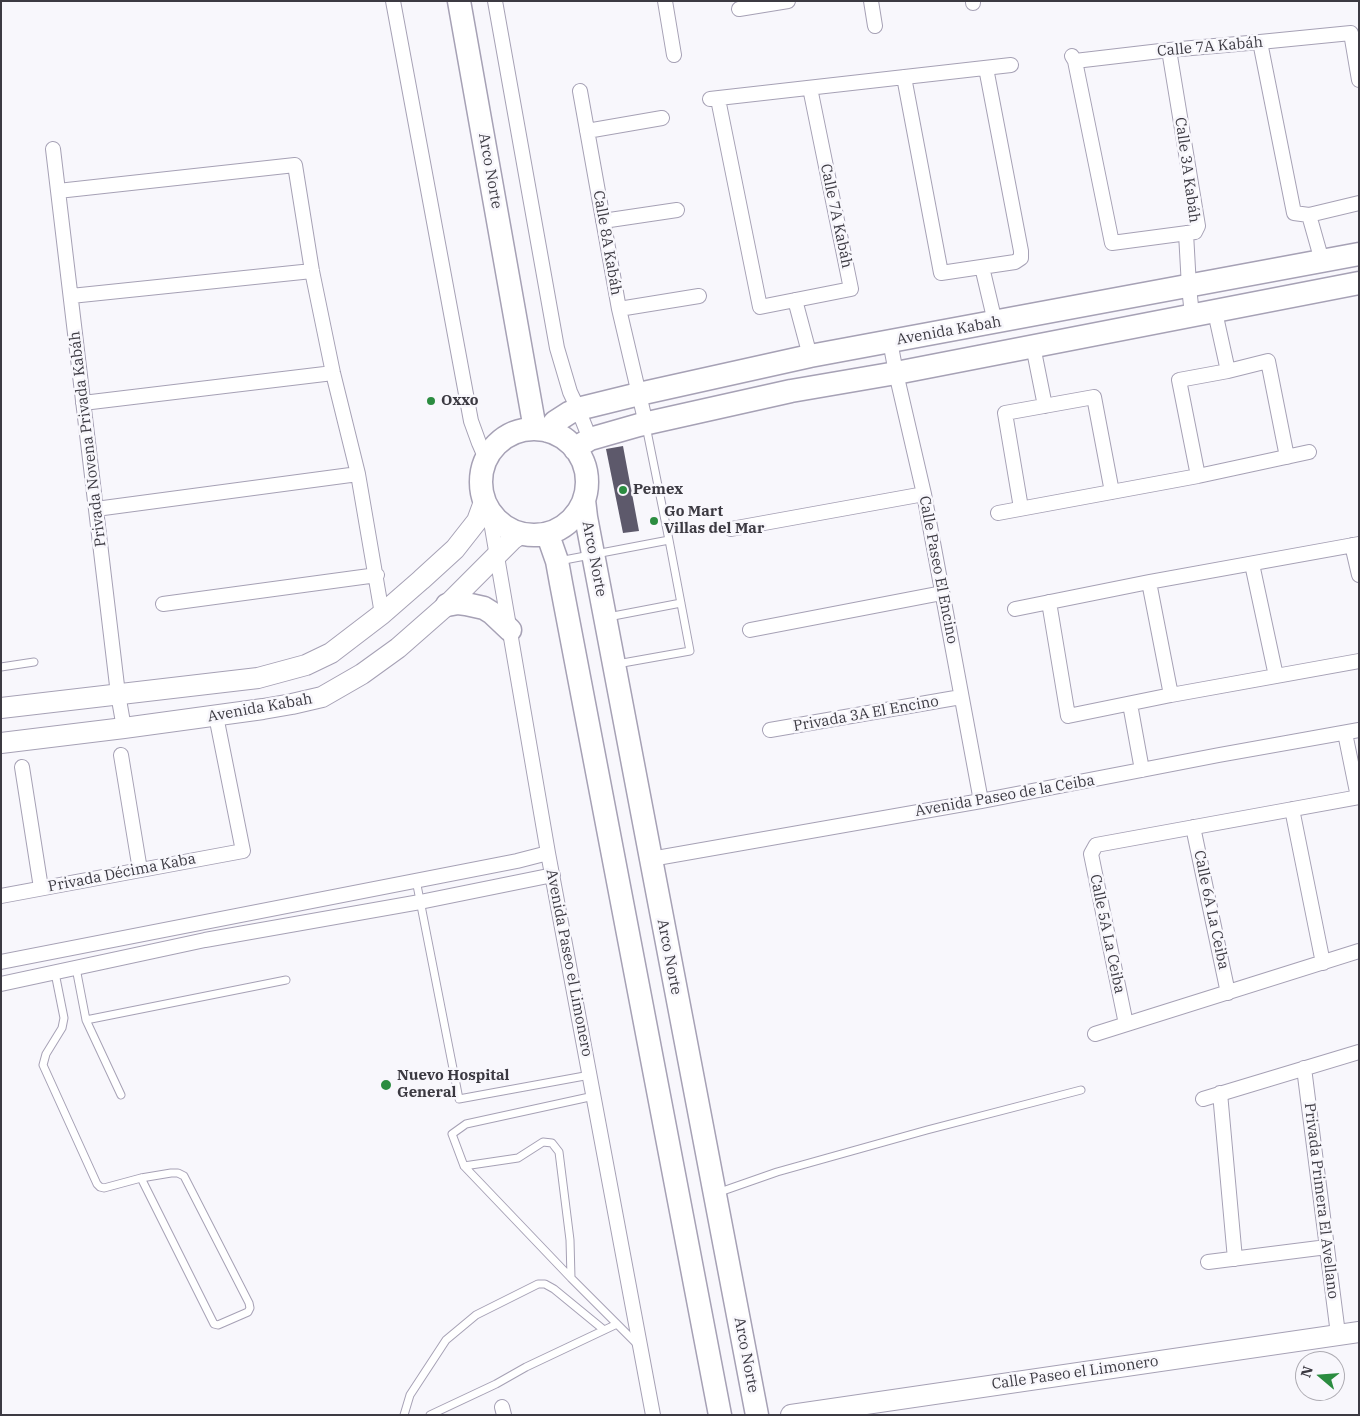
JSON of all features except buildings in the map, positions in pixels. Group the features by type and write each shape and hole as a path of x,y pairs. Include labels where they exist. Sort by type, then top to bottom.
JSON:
{"main road":[{"name":"Arco Norte","path":"459,1 542,430"},
{"name":"Avenida Kabah","path":"542,430 578,409 810,356 1359,254"},
{"name":"Avenida Kabah","path":"583,444 646,424 791,391 1140,327 1192,315 1359,283"},
{"path":"542,430 558,435 568,441 583,444 581,458 585,468 586,489 584,500 573,518 565,526 556,531 532,536 508,529 497,521 486,506 481,488 482,473 486,459 494,447 506,437 520,431 542,430"},
{"name":"Arco Norte","path":"584,500 757,1415"},
{"name":"Avenida Kabah","path":"1,708 258,678 306,665 331,653 382,614 455,549 486,506"},
{"name":"Avenida Kabah","path":"1,743 216,716 292,704 322,696 362,674 398,648 447,605 520,534"},
{"path":"545,534 550,540 557,561 720,1415"},
{"path":"447,605 458,603 484,608 510,630"},
{"name":"Calle Paseo el Limonero","path":"791,1415 1359,1332"}],"street":[{"path":"393,1 471,421 478,443 486,459"},
{"path":"495,1 557,348 570,392 578,409 583,444"},
{"path":"665,1 674,55"},
{"path":"740,9 766,3 788,1"},
{"path":"871,1 875,26"},
{"name":"Calle 7A Kabáh","path":"1074,58 1351,33 1359,80"},
{"path":"1260,42 1294,213 1309,215 1359,203"},
{"name":"Calle 3A Kabáh","path":"1074,58 1112,243 1195,232 1198,226 1169,50"},
{"name":"Calle 7A Kabáh","path":"810,88 851,289 760,307 714,99 904,77 1011,65"},
{"path":"904,77 941,274 1015,262 1021,258 986,68"},
{"name":"Calle 8A Kabáh","path":"580,91 619,309 646,424"},
{"path":"587,132 662,118"},
{"name":"Privada Novena Privada Kabáh","path":"53,149 118,694 124,728"},
{"path":"58,191 295,165 312,271 333,373 358,474 382,614"},
{"path":"604,221 677,210"},
{"path":"1309,215 1322,261"},
{"path":"1186,233 1192,315"},
{"path":"982,267 995,322"},
{"path":"71,296 312,271"},
{"path":"619,309 699,296"},
{"path":"795,300 810,356"},
{"path":"1215,312 1228,371"},
{"name":"Calle Paseo El Encino","path":"890,342 924,494 981,800"},
{"path":"1033,346 1045,406"},
{"path":"1198,476 1179,380 1268,361 1287,457"},
{"path":"83,403 333,373"},
{"path":"1021,508 1005,413 1094,397 1112,492"},
{"path":"998,513 1198,476 1309,452"},
{"path":"96,509 358,474"},
{"path":"731,529 924,494"},
{"name":"Avenida Paseo el Limonero","path":"486,506 510,630 548,853 653,1415"},
{"path":"1015,609 1149,582 1356,545 1359,575"},
{"path":"1252,564 1276,676"},
{"path":"163,604 376,575"},
{"path":"1149,582 1172,695"},
{"path":"750,630 942,593"},
{"path":"1049,602 1068,716 1359,661"},
{"name":"Privada 3A El Encino","path":"770,730 962,697"},
{"path":"1130,704 1142,770"},
{"name":"Privada Décima Kaba","path":"1,896 243,851 216,716"},
{"path":"1193,827 1358,797 1352,732"},
{"name":"Avenida Paseo de la Ceiba","path":"651,859 1352,732"},
{"path":"121,755 140,870"},
{"path":"22,767 41,888"},
{"path":"1292,809 1323,963"},
{"name":"Calle 5A La Ceiba","path":"1126,1024 1091,854 1096,844 1193,827"},
{"name":"Calle 6A La Ceiba","path":"1193,827 1228,993"},
{"path":"1,962 548,853"},
{"path":"1,984 205,940 420,902 553,875"},
{"path":"202,922 205,940"},
{"path":"1095,1034 1359,951"},
{"path":"1203,1099 1359,1052"},
{"name":"Privada Primera El Avellano","path":"1304,1068 1338,1334"},
{"path":"1220,1093 1235,1259"},
{"path":"1208,1262 1327,1247"}],"lane":[{"path":"614,665 690,651 646,424"},
{"path":"557,561 669,540"},
{"path":"605,617 681,603"},
{"path":"1,667 34,662"},
{"path":"416,880 459,1099 590,1075"},
{"path":"76,968 86,1020 121,1095"},
{"path":"55,972 64,1018 62,1028 46,1054 43,1065 97,1184 104,1188 141,1178 170,1173 178,1173 184,1176 249,1303 250,1308 248,1312 218,1325 214,1324 141,1178"},
{"path":"86,1020 286,980"},
{"path":"715,1194 777,1172 1081,1090"},
{"path":"594,1096 466,1124 452,1134 464,1166 641,1348"},
{"path":"464,1166 518,1158 543,1142 552,1143 559,1152 570,1240 571,1278"},
{"path":"404,1415 410,1395 446,1340 476,1315 538,1284 545,1284 554,1288 604,1330"},
{"path":"430,1415 617,1324"}],"place":[{"name":"Oxxo","path":"431,401"},
{"name":"Pemex","path":"623,490"},
{"name":"Go Mart Villas del Mar","path":"654,521"},
{"name":"Nuevo Hospital General","path":"386,1085"}]}
